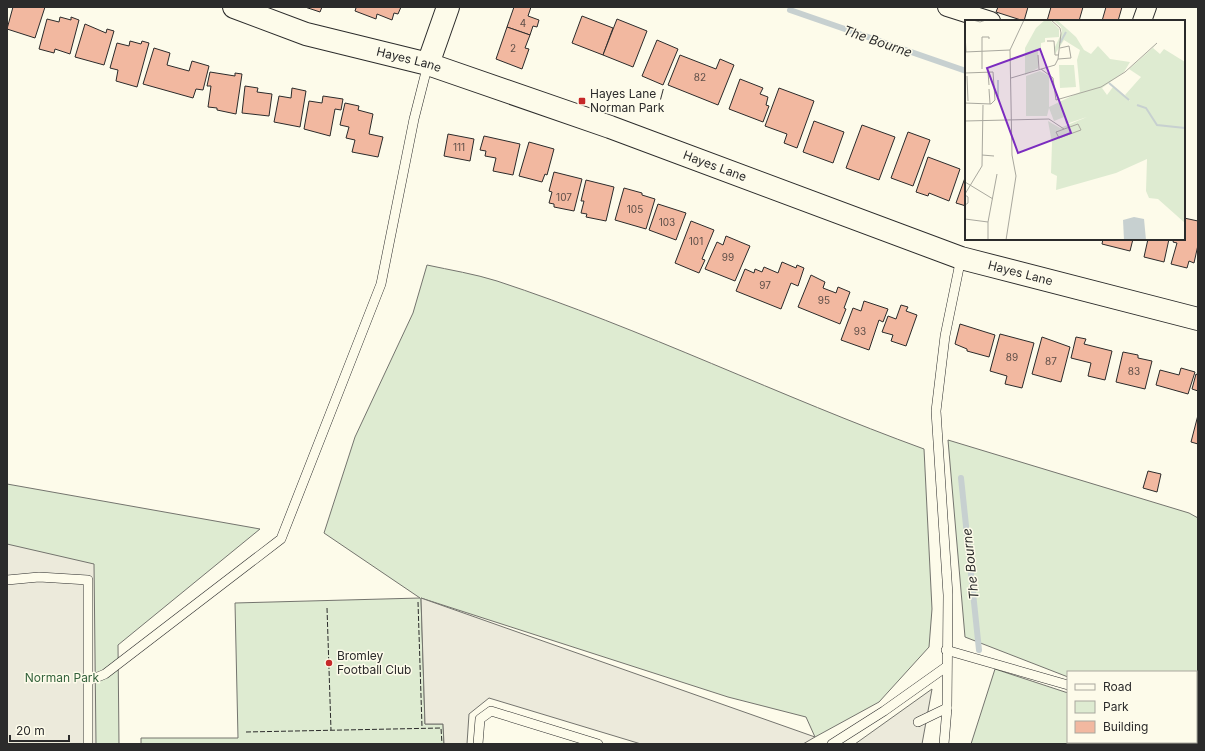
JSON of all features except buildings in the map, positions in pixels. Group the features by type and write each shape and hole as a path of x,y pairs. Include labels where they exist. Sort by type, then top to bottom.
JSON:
{"main road":[{"name":"Hayes Lane","path":"234,7 306,34 428,64 610,127 961,258 1198,319"},
{"path":"428,64 448,7"}],"street":[{"path":"947,7 987,20"},
{"path":"1142,20 1147,7"}],"lane":[{"path":"88,681 105,674 281,539 381,284 414,119 428,64"},
{"path":"944,744 947,708 946,650 948,595 936,411 945,336 961,258"},
{"path":"7,580 39,577 88,580 88,744"},
{"path":"946,650 1067,685"},
{"path":"832,744 884,711 946,667"},
{"path":"918,722 947,708"},
{"path":"478,744 480,719 491,711 598,744"}],"green space":[{"path":"427,265 497,281 551,300 605,320 817,408 924,449 932,609 929,647 879,702 815,737 806,717 728,697 421,598 425,724 443,724 444,744 141,744 141,738 238,738 235,603 420,598 324,533 355,437 413,313"},
{"path":"948,440 1189,513 1198,518 1198,728 1197,671 1067,671 1067,677 965,637"},
{"path":"7,484 260,529 118,645 119,744 7,744"},
{"path":"995,669 1067,693 1067,743 1092,743 1092,744 971,744"}],"shaded area":[{"name":"Norman Park","path":"7,544 94,564 96,744 7,744"},
{"path":"421,598 815,737 803,744 641,744 489,698 469,714 467,744 444,744 443,724 425,724"},
{"path":"932,689 922,744 855,744"}],"waterway":[{"name":"The Bourne","path":"790,10 965,71"},
{"name":"The Bourne","path":"961,478 979,650"}],"fence":[{"path":"418,602 422,727"},
{"path":"327,608 331,730"},
{"path":"246,732 441,728 442,744"}],"place":[{"name":"Hayes Lane / Norman Park","path":"582,101"},
{"name":"Bromley Football Club","path":"329,663"}]}
